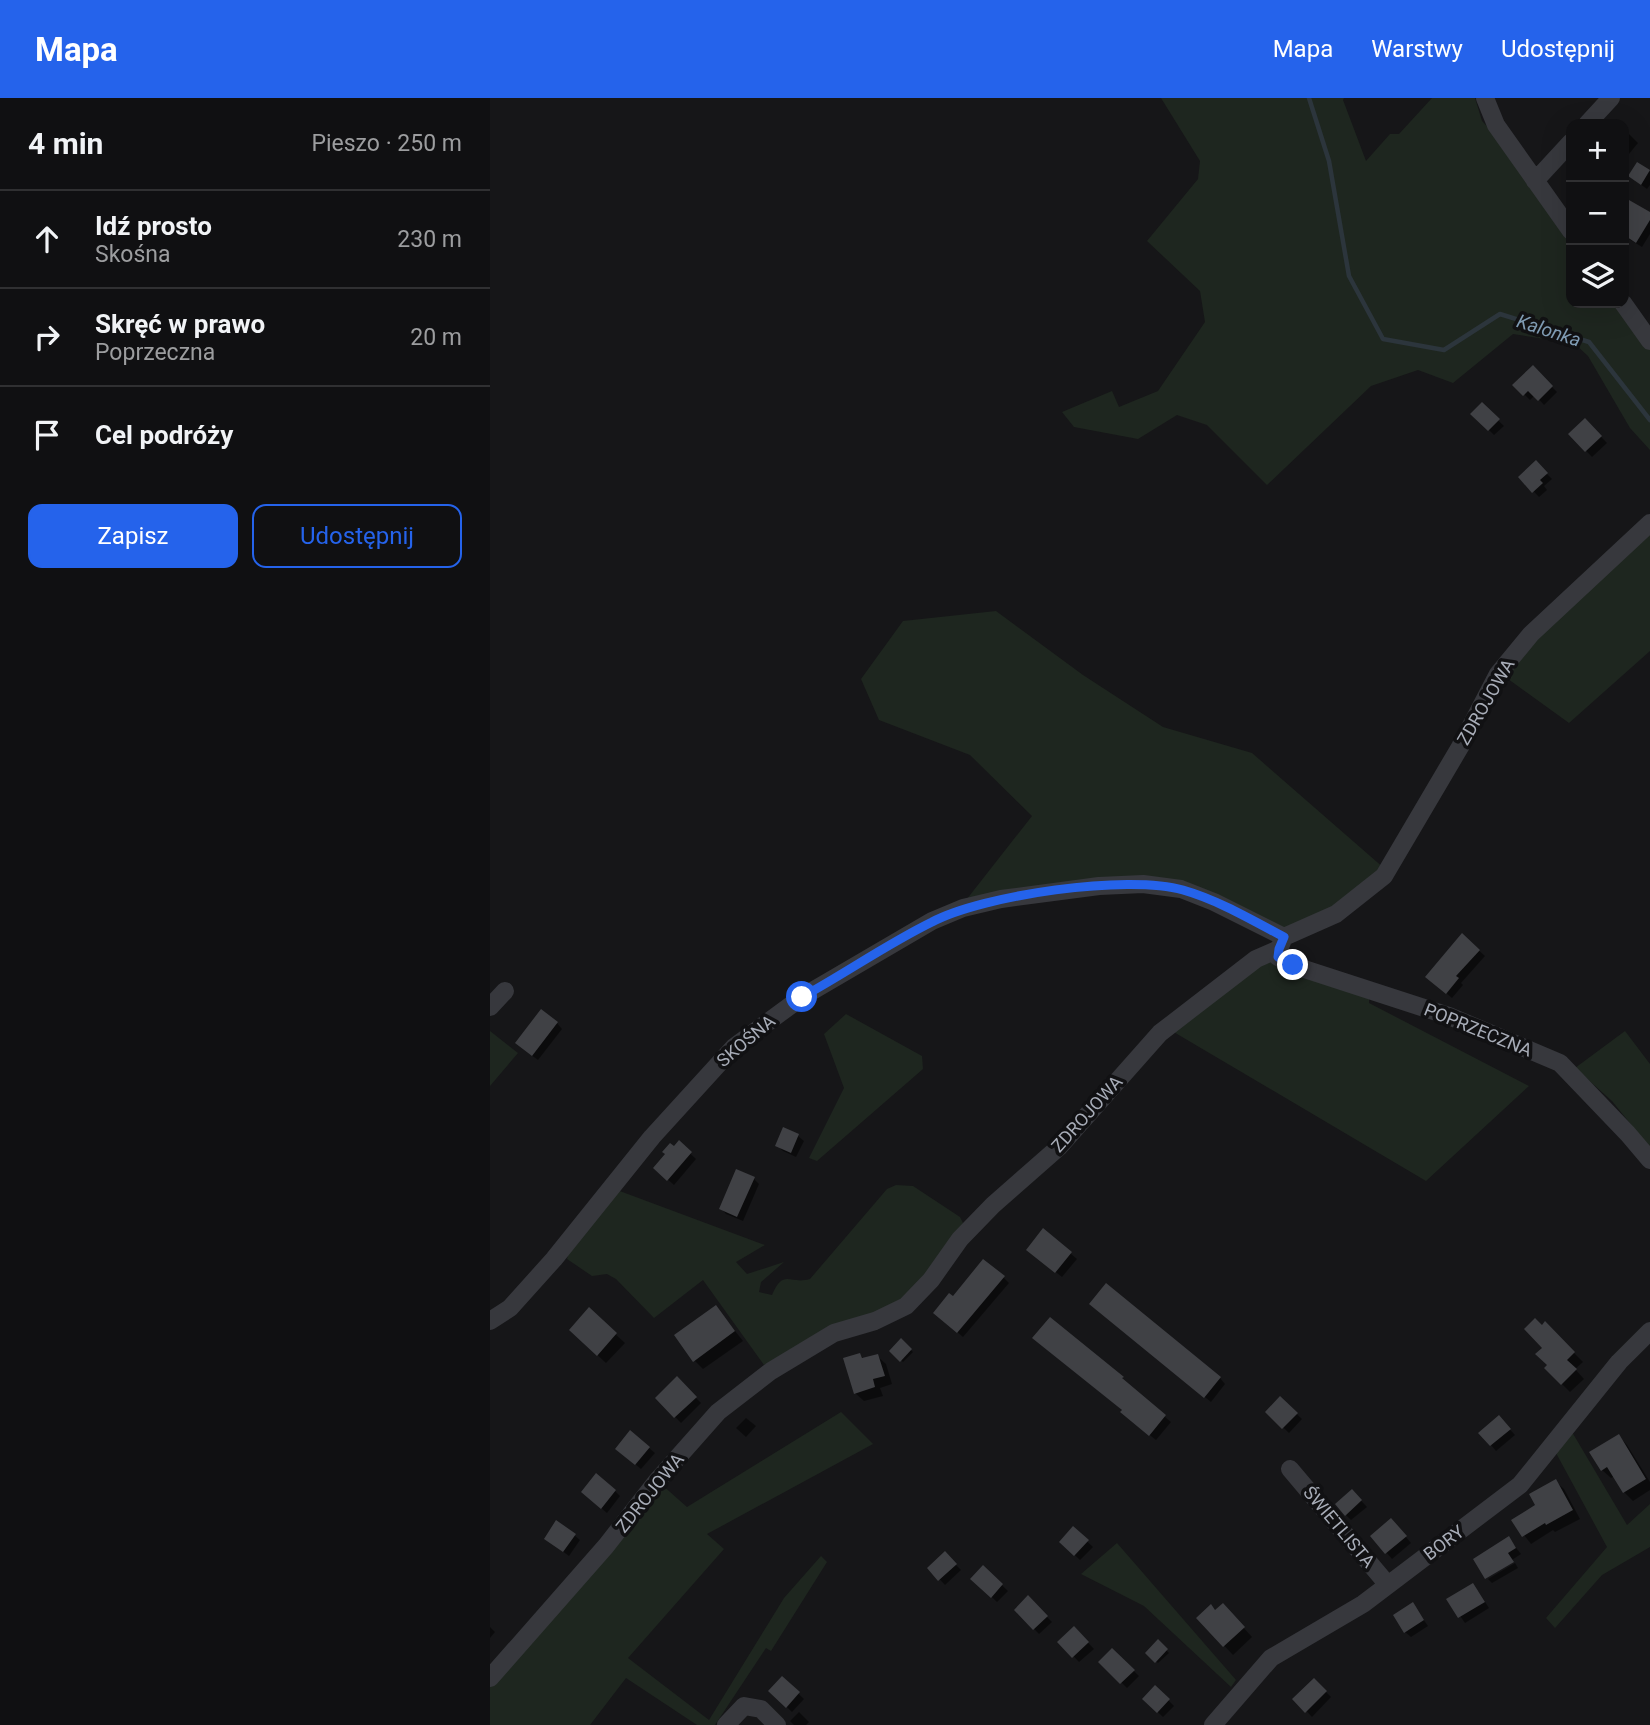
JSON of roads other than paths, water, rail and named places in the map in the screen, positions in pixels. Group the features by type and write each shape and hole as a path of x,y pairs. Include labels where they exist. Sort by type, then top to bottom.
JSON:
{"street":[{"path":"1485,98 1496,125 1566,224"},
{"path":"1592,119 1611,98"},
{"path":"1535,181 1566,147"},
{"path":"1627,308 1650,341"},
{"name":"ZDROJOWA","path":"490,1678 606,1546 656,1482 718,1412 771,1371 834,1333 875,1321 906,1306 931,1280 960,1239 993,1205 1059,1147 1160,1033 1256,959 1336,914 1384,876 1460,747 1498,674 1531,634 1650,523"},
{"name":"SKOŚNA","path":"490,1321 510,1308 554,1259 652,1137 734,1048 802,997 932,921 963,908 1001,899 1099,886 1143,884 1181,889 1226,907 1281,943"},
{"name":"POPRZECZNA","path":"1281,943 1278,957 1293,965 1449,1016 1560,1063 1650,1160"},
{"path":"490,1007 505,991"},
{"name":"BORY","path":"1213,1725 1272,1658 1363,1604 1520,1485 1619,1362 1650,1331"},
{"name":"ŚWIETLISTA","path":"1290,1469 1388,1585"},
{"path":"726,1725 744,1706 761,1709 776,1725"}],"waterway":[{"name":"Kalonka","path":"1309,98 1329,161 1349,276 1383,339 1444,350 1500,314 1589,342 1650,420"}]}
